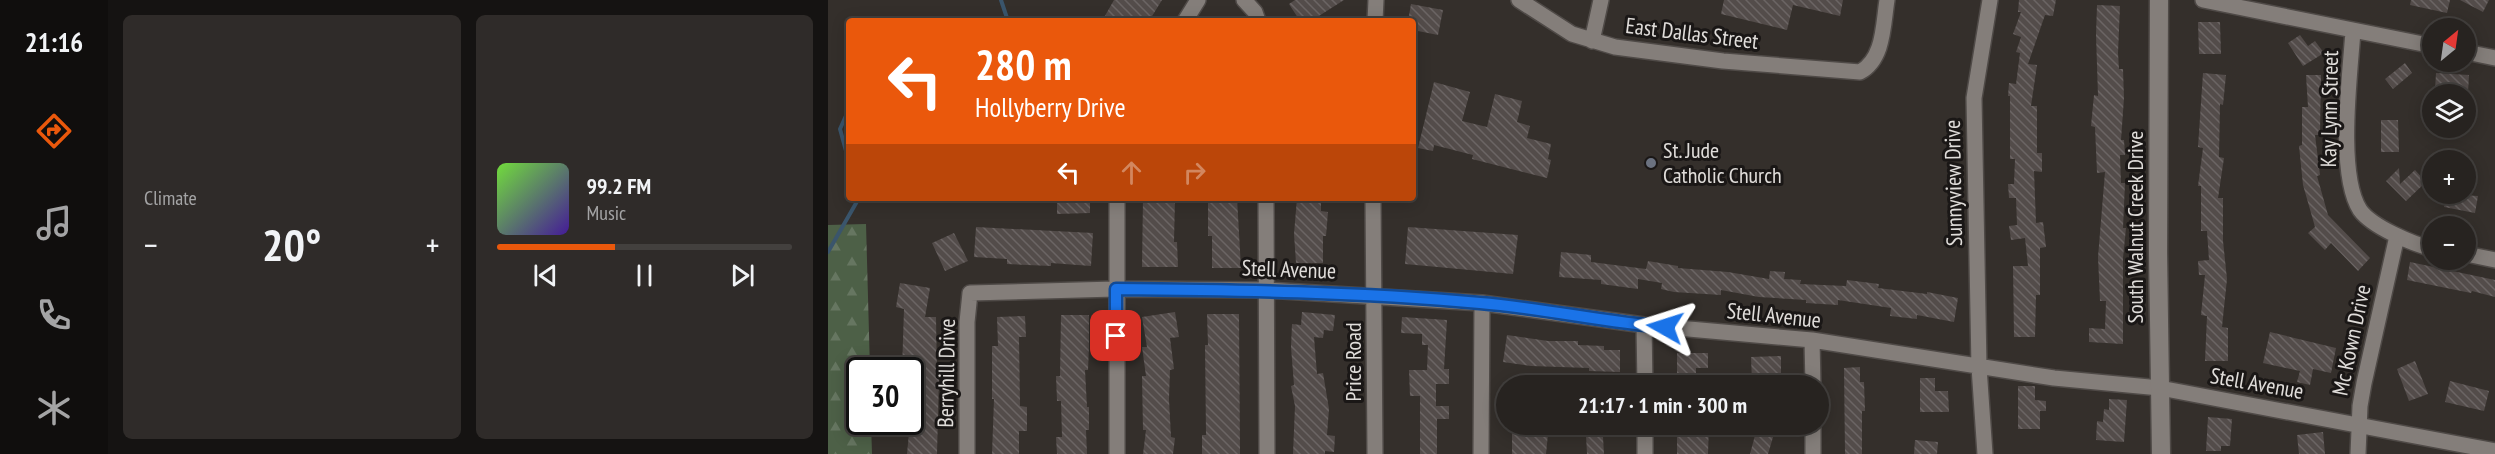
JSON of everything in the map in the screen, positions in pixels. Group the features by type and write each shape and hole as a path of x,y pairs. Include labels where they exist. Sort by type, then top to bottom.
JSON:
{"street":[{"path":"1187,18 1198,0"},
{"path":"1244,0 1255,12 1257,18"},
{"path":"1375,18 1376,0"},
{"name":"East Dallas Street","path":"1519,0 1558,26 1592,41 1697,58 1844,72 1860,72 1869,67 1878,50 1887,0"},
{"path":"1592,41 1601,0"},
{"name":"Sunnyview Drive","path":"1985,454 1979,367 1974,98 1990,0"},
{"name":"South Walnut Creek Drive","path":"2159,0 2161,454"},
{"path":"2204,0 2422,44"},
{"name":"Kay Lynn Street","path":"2353,31 2347,118 2349,171 2355,198 2362,212 2374,222 2397,236 2422,245"},
{"path":"2476,54 2495,58"},
{"path":"1117,201 1117,454"},
{"path":"1266,201 1267,454"},
{"name":"Price Road","path":"1373,201 1376,454"},
{"name":"Mc Kown Drive","path":"2358,454 2364,383 2397,236"},
{"path":"2476,257 2495,260"},
{"name":"Stell Avenue","path":"970,293 1116,289 1266,290 1482,303 1644,325 1812,340 2055,378 2160,388 2359,424 2495,452"},
{"name":"Berryhill Drive","path":"967,454 970,293"},
{"path":"1481,454 1482,303"},
{"path":"1644,325 1645,375"},
{"path":"1812,340 1813,375"},
{"path":"1645,435 1645,454"},
{"path":"1813,435 1813,454"}],"green space":[{"path":"866,224 870,357 846,357 846,435 871,435 872,454 828,454 828,225"}],"building":[{"path":"1114,0 1162,0 1151,18 1104,18"},
{"path":"1295,0 1344,0 1316,18 1298,18 1289,4"},
{"path":"1724,0 1843,0 1840,16 1793,5 1787,30 1721,14"},
{"path":"2019,0 2056,0 2053,16 2045,15 2028,64 2037,65 2031,106 2037,106 2037,153 2042,153 2042,172 2034,171 2036,223 2043,222 2046,247 2040,248 2040,295 2036,295 2035,337 2014,337 2013,266 2028,266 2025,238 2011,240 2009,226 2017,225 2016,198 2009,198 2008,184 2014,184 2015,159 2010,159 2010,96 2008,96 2009,83 2016,84 2020,53 2016,52 2021,37 2013,34 2021,12 2018,12"},
{"path":"2411,0 2450,0 2447,13 2410,5"},
{"path":"2460,0 2489,0 2483,12"},
{"path":"1411,4 1443,10 1438,35 1416,31 1416,18 1409,18"},
{"path":"2097,5 2120,6 2118,53 2119,69 2123,69 2124,98 2121,140 2124,140 2125,155 2120,155 2121,183 2125,183 2123,228 2126,228 2123,258 2123,344 2089,342 2089,328 2105,329 2106,301 2100,301 2098,257 2105,172 2097,173 2095,127 2091,126 2094,95 2098,96"},
{"path":"2198,22 2220,22 2221,54 2199,54"},
{"path":"2300,35 2308,46 2315,41 2324,53 2303,66 2288,43"},
{"path":"2405,63 2412,73 2393,89 2385,79"},
{"path":"2203,73 2226,75 2223,105 2220,104 2219,157 2224,158 2218,198 2223,198 2223,241 2227,279 2222,327 2228,328 2228,361 2205,361 2207,316 2201,315 2205,275 2199,275 2198,261 2209,260 2207,231 2201,231 2201,186 2198,186 2203,148 2198,147"},
{"path":"2436,73 2469,75 2468,84 2435,84"},
{"path":"2306,75 2321,75 2320,135 2315,135 2320,175 2317,176 2328,215 2370,258 2358,271 2331,243 2325,250 2308,233 2315,227 2303,185 2299,146 2302,145 2302,107 2308,107"},
{"path":"1434,82 1470,92 1462,121 1487,127 1495,94 1522,101 1517,122 1530,126 1527,138 1551,144 1548,159 1551,160 1547,178 1472,159 1473,155 1434,145 1433,151 1418,148"},
{"path":"2381,120 2398,120 2399,152 2381,152"},
{"path":"2399,168 2400,184 2415,170 2422,178 2422,186 2406,201 2386,181"},
{"path":"2476,196 2478,196 2475,213 2444,207 2445,204 2476,204"},
{"path":"1057,201 1090,201 1090,213 1057,214"},
{"path":"1143,201 1175,201 1174,242 1177,242 1178,267 1142,267"},
{"path":"1208,201 1237,201 1241,268 1212,268 1212,236 1208,236"},
{"path":"1297,201 1321,201 1321,211 1328,212 1326,236 1323,236 1323,263 1296,263 1294,234"},
{"path":"976,227 1093,233 1091,266 1051,263 1051,266 1007,264 1007,259 974,257"},
{"path":"1408,227 1518,235 1513,274 1405,264"},
{"path":"954,233 968,261 945,271 932,243"},
{"path":"1561,252 1591,255 1591,262 1646,269 1648,261 1678,266 1678,268 1728,272 1769,279 1770,271 1785,272 1784,279 1801,280 1800,284 1846,286 1847,280 1879,284 1878,288 1927,294 1927,292 1958,298 1954,322 1917,315 1917,319 1890,316 1891,308 1838,300 1838,305 1759,297 1721,290 1721,295 1674,292 1661,289 1662,283 1638,279 1638,289 1601,284 1601,280 1559,277"},
{"path":"2410,262 2422,265 2422,270 2448,270 2495,280 2495,297 2472,291 2471,293 2407,280"},
{"path":"900,283 930,288 925,317 936,317 937,377 939,377 937,454 907,454 909,435 924,435 924,357 902,357 904,309 896,307"},
{"path":"1175,312 1179,337 1170,338 1174,369 1170,370 1169,399 1171,437 1175,438 1173,454 1143,454 1146,430 1143,430 1142,376 1146,376 1142,347 1147,347 1142,317"},
{"path":"1302,312 1335,315 1333,331 1324,330 1323,338 1314,337 1317,374 1323,373 1329,409 1327,435 1335,436 1334,452 1325,451 1325,454 1293,454 1295,406 1291,386 1294,385 1292,324 1301,325"},
{"path":"1207,314 1239,314 1240,454 1202,454 1202,435 1206,435"},
{"path":"1061,315 1089,315 1088,370 1085,370 1087,407 1089,407 1089,430 1086,430 1087,454 1057,454 1056,437 1062,437 1061,401 1057,401 1056,376 1060,376"},
{"path":"1025,316 1026,337 1019,337 1020,406 1027,407 1027,431 1019,431 1019,454 992,454 994,399 992,399 992,346 998,346 997,317"},
{"path":"1402,317 1447,320 1444,369 1449,369 1449,384 1436,384 1436,406 1449,406 1449,419 1437,419 1437,454 1420,454 1420,396 1410,396 1409,370 1427,370 1428,345 1422,345 1422,334 1401,333"},
{"path":"2270,332 2336,348 2331,373 2313,369 2310,385 2297,382 2300,371 2263,363"},
{"path":"1507,335 1548,341 1578,341 1578,345 1604,346 1604,350 1620,350 1620,372 1503,362"},
{"path":"1677,353 1708,353 1708,368 1696,368 1696,375 1677,375"},
{"path":"1781,356 1781,375 1752,375 1751,357"},
{"path":"2415,361 2428,394 2409,401 2397,369"},
{"path":"1860,367 1860,382 1864,382 1865,411 1862,411 1862,454 1845,454 1844,368"},
{"path":"1920,378 1935,378 1935,391 1948,391 1949,412 1920,412"},
{"path":"2450,381 2489,391 2484,411 2445,402"},
{"path":"2018,386 2035,386 2035,400 2046,401 2046,411 2040,411 2040,429 2018,429"},
{"path":"2109,399 2127,400 2124,442 2096,440 2097,421 2103,422 2104,409 2109,410"},
{"path":"2208,417 2232,419 2230,446 2221,446 2221,451 2206,451"},
{"path":"2323,432 2325,454 2299,454 2297,435"},
{"path":"1512,435 1548,435 1546,454 1512,454"},
{"path":"1586,435 1605,435 1603,437 1604,454 1587,454"},
{"path":"1677,435 1709,435 1708,454 1677,454"},
{"path":"1755,435 1774,435 1768,454 1750,454"},
{"path":"1915,440 1938,442 1937,454 1914,454"}],"waterway":[{"path":"1001,0 1007,18"},
{"path":"846,116 840,129 846,151"},
{"path":"828,252 857,201"}],"place":[{"name":"St. Jude Catholic Church","path":"1651,163"}],"route":[{"path":"1116,336 1116,289 1266,290 1375,295 1482,303 1665,327"}]}
